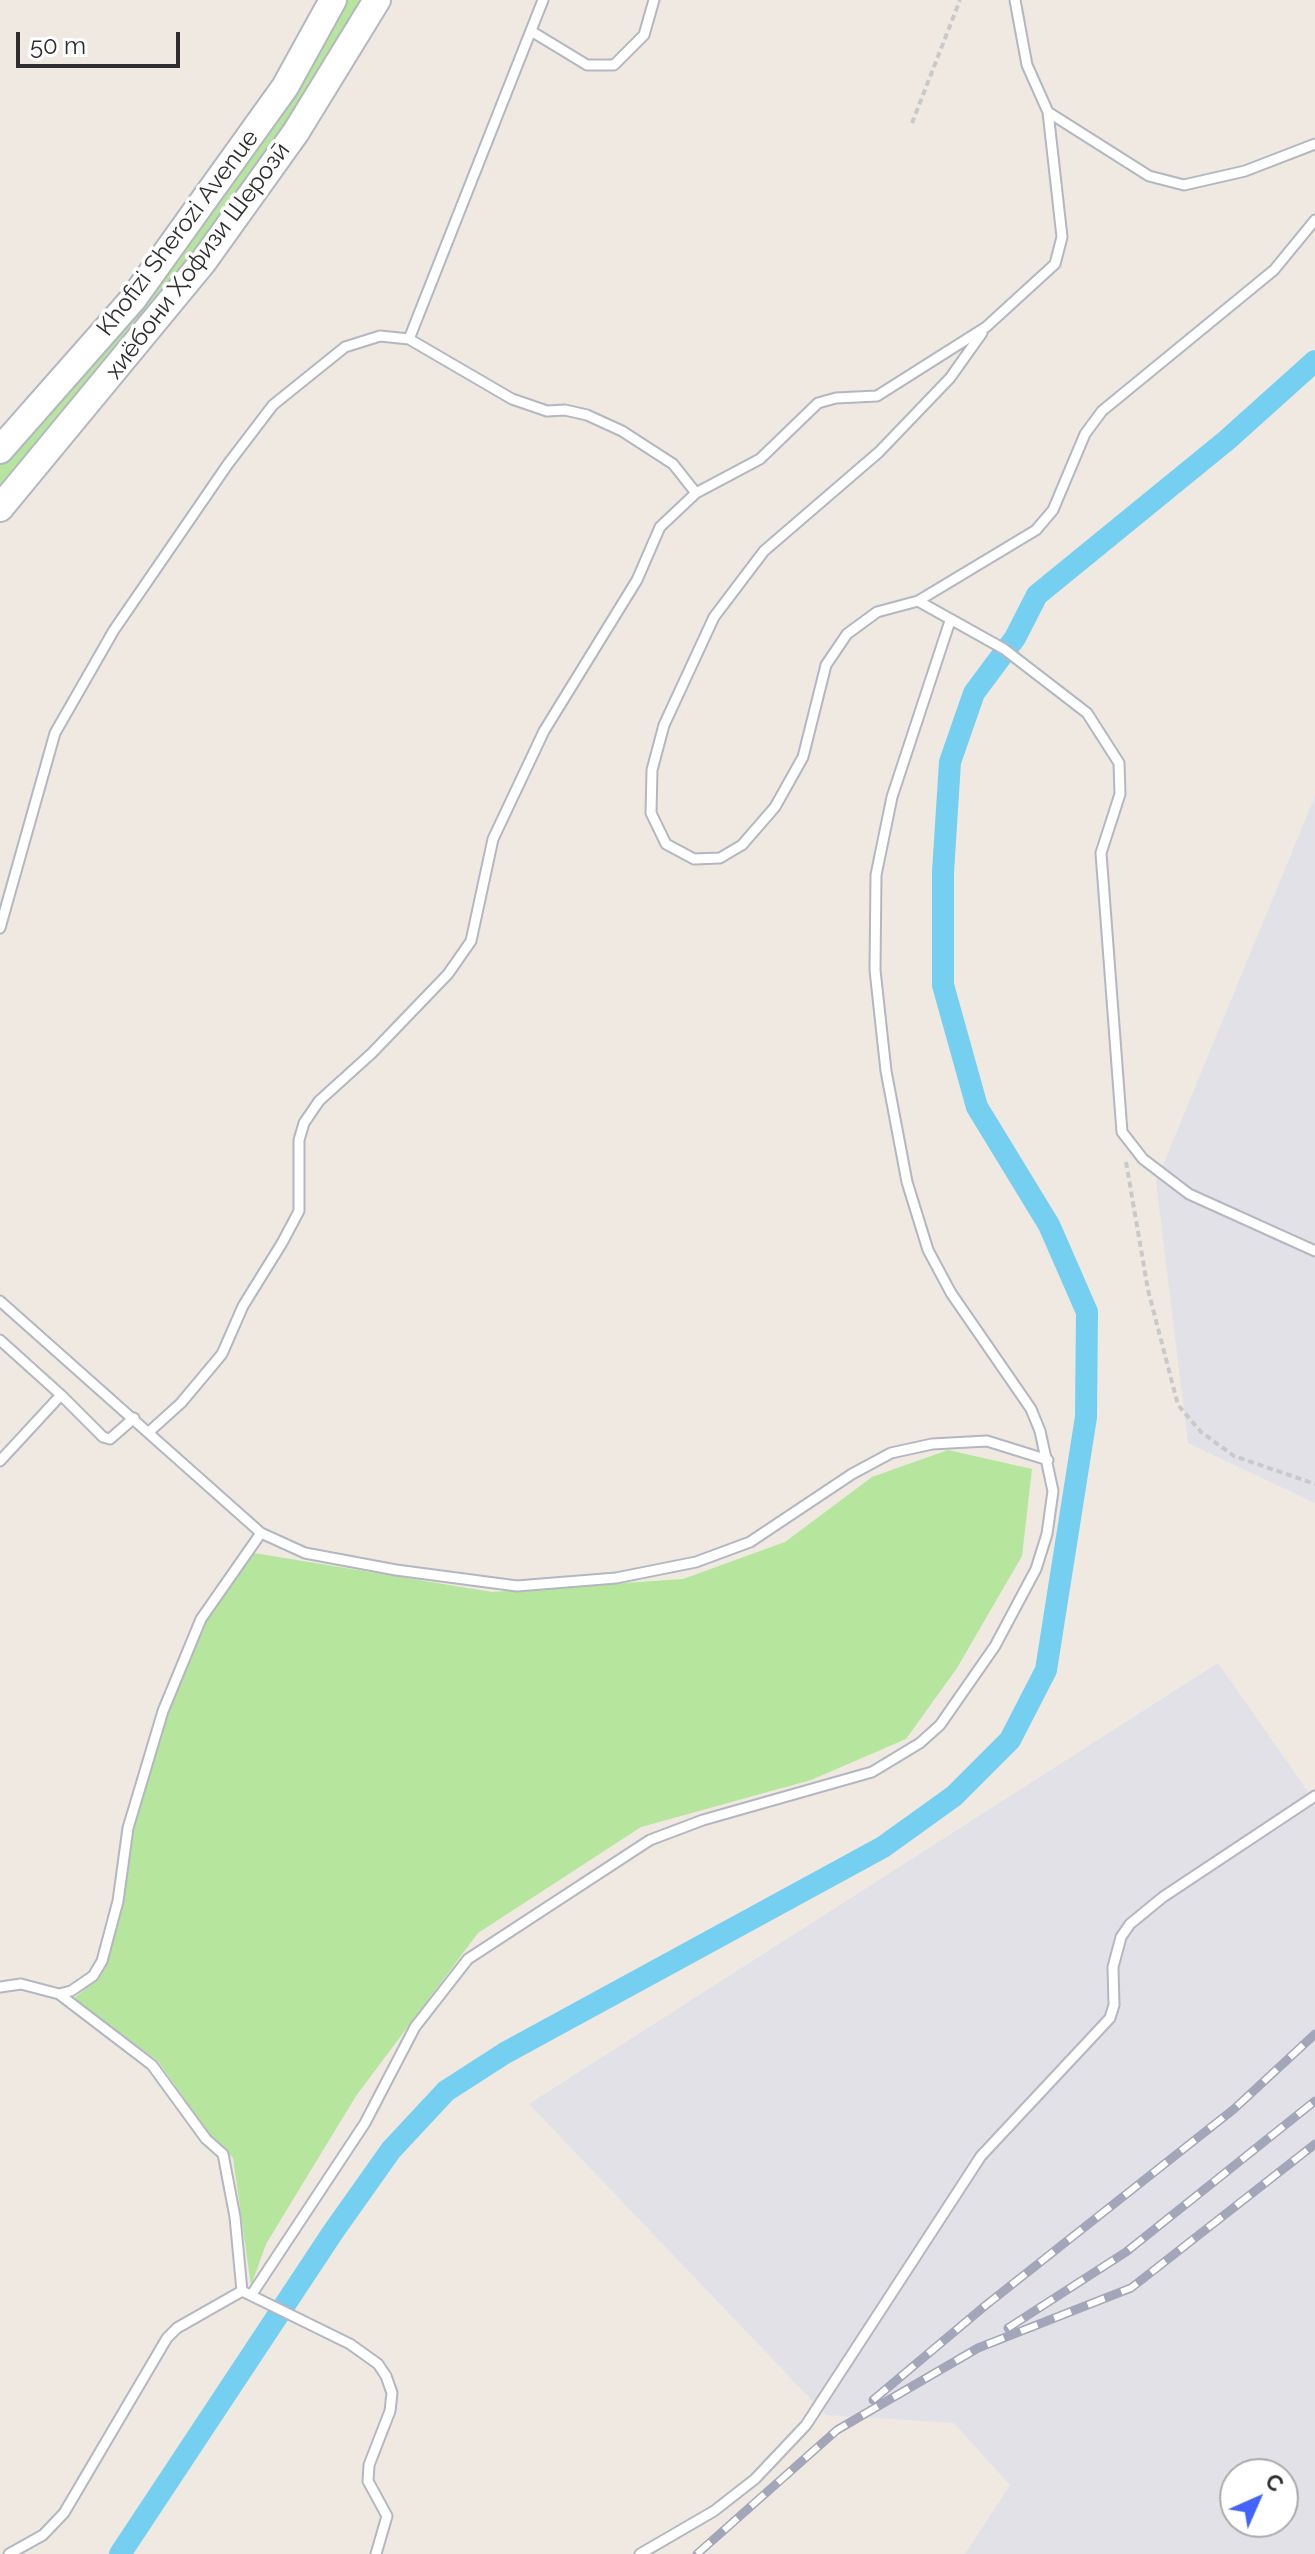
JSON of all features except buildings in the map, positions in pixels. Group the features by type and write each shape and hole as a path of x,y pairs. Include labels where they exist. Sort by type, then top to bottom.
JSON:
{"main road":[{"name":"Khofizi Sherozi Avenue","path":"0,450 142,287 285,87 333,0"},
{"name":"хиёбони Ҳофизи Шерозӣ","path":"0,508 203,262 296,132 377,0"}],"lane":[{"path":"409,339 543,0"},
{"path":"531,31 587,65 614,65 644,35 654,0"},
{"path":"150,1431 181,1403 222,1354 243,1306 299,1211 299,1140 304,1123 319,1101 372,1053 459,962 471,941 493,839 544,731 637,580 660,527 696,493 748,468 818,403 836,398 877,396 986,327 1047,273 1060,253 1062,237 1048,112 1027,65 1015,0"},
{"path":"1048,112 1149,176 1184,185 1245,171 1315,144"},
{"path":"986,327 950,378 879,452 764,551 714,617 664,725 652,770 651,813 666,844 694,859 720,858 742,845 775,807 803,757 826,665 847,634 877,612 918,601 1036,530 1053,510 1085,434 1102,411 1274,270 1315,220"},
{"path":"0,928 55,733 157,566 228,464 291,387 345,347 380,336 409,339 512,399 547,411 565,410 587,415 622,431 673,464 696,493"},
{"path":"918,601 950,621 980,634 1020,660 1087,713 1104,734 1119,763 1120,794 1101,853 1122,1132 1143,1159 1189,1194 1315,1251"},
{"path":"9,2554 43,2535 64,2513 167,2338 177,2328 247,2292 365,2123 415,2027 480,1948 650,1840 703,1820 872,1772 920,1743 940,1725 1013,1618 1036,1569 1047,1534 1053,1491 1048,1460 1031,1409 951,1293 928,1250 907,1182 886,1071 875,970 876,875 892,797 950,621"},
{"path":"0,1301 150,1431 261,1533 305,1553 517,1586 616,1578 696,1562 750,1542 852,1474 891,1453 932,1444 987,1441 1048,1460"},
{"path":"0,1340 103,1437 110,1439 134,1418"},
{"path":"0,1461 61,1395"},
{"path":"59,1994 82,1985 102,1961 118,1901 128,1828 163,1711 201,1619 261,1533"},
{"path":"640,2554 714,2511 755,2479 806,2425 981,2156 1110,2018 1114,2005 1113,1967 1121,1937 1130,1924 1163,1897 1315,1796"},
{"path":"0,1987 21,1984 59,1994 152,2065 206,2139 223,2154 247,2292"},
{"path":"247,2292 322,2330 378,2364 392,2393 390,2411 369,2465 368,2481 387,2516 376,2554"}],"path":[{"path":"912,123 960,0"},
{"path":"1122,1132 1148,1290 1178,1405 1201,1432 1234,1456 1315,1484"}],"shaded area":[{"path":"1315,796 1315,1503 1188,1443 1156,1182"},
{"path":"1218,1663 1311,1796 1315,1794 1315,2554 965,2554 1010,2485 954,2423 826,2415 529,2104"}],"green space":[{"path":"333,0 368,0 290,133 0,495 0,443 165,244"},
{"path":"948,1450 1032,1469 1022,1556 957,1668 906,1739 811,1780 641,1827 478,1933 356,2096 266,2244 251,2286 233,2158 210,2135 157,2060 73,1999 99,1978 109,1957 135,1825 168,1712 207,1620 254,1553 492,1592 683,1579 785,1542 872,1477"}],"waterway":[{"path":"120,2554 333,2232 391,2150 446,2091 505,2053 883,1847 954,1796 1010,1740 1046,1670 1086,1417 1087,1312 1049,1225 977,1107 943,985 943,872 950,762 974,693 1015,638 1037,595 1227,440 1315,361"}],"railway":[{"path":"873,2400 986,2305 1234,2109 1315,2034"},
{"path":"1008,2328 1126,2252 1315,2101"},
{"path":"697,2554 837,2430 978,2348 1131,2288 1315,2144"}]}
